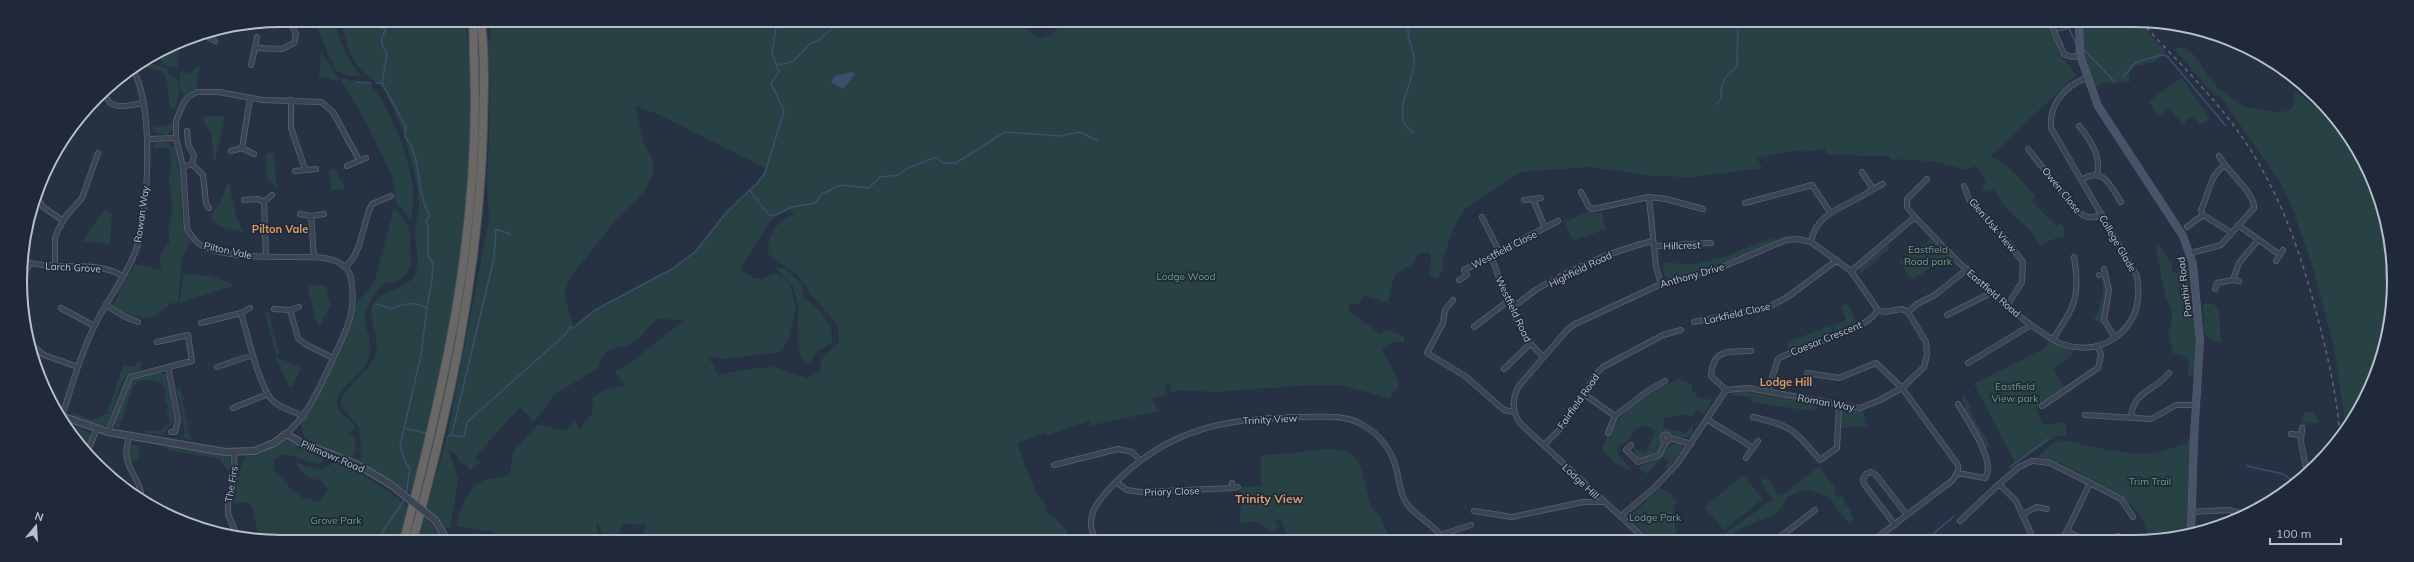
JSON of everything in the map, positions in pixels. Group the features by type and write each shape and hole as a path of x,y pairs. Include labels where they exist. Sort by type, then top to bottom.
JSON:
{"highway":[{"path":"405,535 439,403 466,256 473,181 475,105 473,27"},
{"path":"414,535 442,429 459,353 470,290 481,181 484,98 481,27"}],"main road":[{"name":"Ponthir Road","path":"2079,27 2080,55 2086,78 2093,96 2108,125 2168,211 2191,253 2195,276 2200,341 2191,528"}],"street":[{"path":"255,48 270,50 290,47 294,43 296,34 293,27"},
{"path":"2052,27 2064,54 2072,57 2080,55"},
{"path":"251,65 257,37"},
{"path":"209,38 215,41"},
{"name":"Rowan Way","path":"62,410 94,326 133,259 139,239 148,139 144,103 140,85 135,73"},
{"name":"College Glade","path":"2031,325 2053,339 2076,347 2098,346 2115,338 2124,330 2134,318 2139,297 2139,287 2133,266 2057,142 2050,120 2058,99 2076,82 2086,78"},
{"name":"Pilton Vale","path":"345,267 334,260 314,257 266,257 209,248 192,238 187,229 183,167 176,138 178,112 188,97 197,92 219,92 250,98 322,102 328,106 359,160"},
{"path":"242,148 250,98"},
{"path":"108,100 110,104 116,106 144,103"},
{"path":"291,100 292,128 305,169"},
{"path":"2079,126 2090,142 2098,161 2097,175"},
{"path":"187,130 188,144 194,156 192,164"},
{"path":"148,139 176,138"},
{"path":"231,151 242,148 254,154"},
{"name":"Owen Close","path":"2028,149 2079,213 2089,218 2102,214"},
{"path":"55,266 55,238 62,220 82,198 98,153"},
{"path":"2191,253 2221,244 2254,208 2253,202 2238,178 2224,166 2219,156"},
{"path":"347,166 366,158"},
{"path":"183,167 192,164"},
{"path":"192,164 203,175 206,203 209,208"},
{"path":"2224,166 2212,180 2208,197 2201,210 2204,215 2232,233"},
{"path":"295,171 316,169"},
{"path":"1862,172 1873,188"},
{"path":"2081,180 2088,176 2097,175 2106,179 2121,202"},
{"path":"1851,271 1915,217 1907,207 1907,199 1927,179"},
{"path":"1810,242 1813,234 1830,212 1859,200 1873,188 1883,184"},
{"path":"1745,202 1812,185 1830,212"},
{"name":"Glen Usk View","path":"1964,186 1970,201 2004,237 2023,262 2022,282 2007,306"},
{"path":"1581,192 1589,207 1593,208 1649,197 1671,200 1703,210"},
{"path":"2117,197 2123,193"},
{"path":"244,200 258,199 264,202 272,195"},
{"path":"67,418 97,429 129,437 234,452 254,451 274,443 286,434 304,416 347,329 354,305 350,276 345,267 354,259 357,252 367,214 372,204 391,196"},
{"path":"1649,197 1653,244 1661,284"},
{"path":"1524,200 1541,198"},
{"path":"1533,199 1544,228"},
{"path":"40,201 43,207 62,220"},
{"name":"Pilton Vale","path":"264,202 266,257"},
{"path":"300,214 311,216 324,214"},
{"path":"2186,227 2204,215"},
{"path":"311,216 314,257"},
{"path":"1482,217 1499,251"},
{"name":"Eastfield Road","path":"1915,217 1992,293 2031,325"},
{"name":"Westfield Close","path":"1459,280 1467,275 1464,270 1558,221"},
{"path":"2238,225 2280,255"},
{"name":"Anthony Drive","path":"1517,420 1514,412 1513,399 1518,387 1575,324 1661,284 1720,268 1786,240 1798,239 1810,242 1837,260 1851,271 1878,310"},
{"path":"2233,280 2239,263 2258,240"},
{"name":"Hillcrest","path":"1653,244 1711,243"},
{"name":"Highfield Road","path":"1512,307 1536,290 1579,267 1629,246 1653,244"},
{"path":"2276,261 2283,250"},
{"name":"Westfield Road","path":"1491,256 1508,301 1530,344 1544,357"},
{"path":"2053,339 2069,314 2076,299 2078,286 2074,257"},
{"name":"Larkfield Close","path":"1694,322 1769,307 1788,296 1837,260"},
{"path":"28,267 30,263"},
{"name":"Larch Grove","path":"30,263 55,266 104,268 123,276"},
{"path":"1908,312 1917,304 1935,295 1967,269"},
{"path":"2099,275 2105,271 2109,290 2104,320 2115,338"},
{"path":"2215,289 2217,283 2233,280 2239,281"},
{"path":"1947,314 1992,293"},
{"path":"1453,300 1445,310 1443,323 1427,354 1465,376 1504,410 1514,412"},
{"path":"1474,327 1508,301"},
{"path":"106,305 125,317 138,322"},
{"path":"61,308 94,326"},
{"path":"201,323 241,313 250,308"},
{"path":"274,308 290,310 299,308"},
{"path":"1878,310 1884,312 1902,309 1908,312 1926,342 1928,351 1922,370 1902,388"},
{"path":"290,310 298,338 304,344 333,358"},
{"name":"Caesar Crescent","path":"1768,392 1778,359 1859,325 1874,317 1878,310"},
{"path":"241,313 253,355 268,394 279,405 304,416"},
{"path":"1968,362 2031,325"},
{"name":"Fairfield Road","path":"1544,445 1562,426 1597,373 1603,367 1663,335 1681,330"},
{"path":"108,432 130,377 192,361 188,335 157,342"},
{"path":"1504,369 1530,344"},
{"path":"2042,406 2098,368 2101,355 2098,346"},
{"path":"37,349 44,355 78,367"},
{"path":"1621,516 1662,480 1677,464 1726,390 1711,376 1716,358 1724,352 1750,351"},
{"path":"217,367 253,355"},
{"path":"1807,373 1839,378 1876,363 1902,388 1958,467 1957,473 1953,480 1881,535"},
{"path":"168,367 178,420 175,432 170,432"},
{"path":"2130,418 2135,399 2167,374"},
{"path":"1608,433 1616,416 1646,392 1665,382"},
{"name":"Roman Way","path":"1726,390 1739,387 1863,408 1902,388"},
{"path":"233,408 268,394"},
{"path":"1584,394 1616,416"},
{"path":"1957,473 1985,478 1989,469 1988,458 1958,404"},
{"path":"1753,417 1787,426 1795,431 1820,460 1837,448 1839,405"},
{"path":"2089,410 2087,415 2151,419 2176,405 2196,405"},
{"name":"Trinity View","path":"1094,535 1091,528 1093,510 1097,501 1140,460 1162,445 1187,434 1232,421 1284,418 1348,419 1372,431 1385,444 1393,458 1406,503 1421,520 1438,535"},
{"path":"1707,419 1728,434 1735,436 1753,448"},
{"name":"Lodge Hill","path":"1517,420 1641,535"},
{"path":"2302,428 2301,436 2306,467"},
{"path":"90,448 97,429"},
{"name":"Pillmawr Road","path":"286,434 302,443 356,464 390,484 435,520 444,535"},
{"path":"2291,434 2301,436"},
{"path":"129,437 125,454 126,462 138,491"},
{"path":"1631,445 1626,450 1638,462 1659,455 1668,440 1691,444"},
{"path":"1746,458 1758,441"},
{"path":"1054,464 1118,449 1132,452 1140,460"},
{"name":"The Firs","path":"234,452 235,475 228,514 235,531"},
{"path":"1960,520 2020,467 2033,461 2050,463 2121,499 2133,517"},
{"path":"1895,524 1864,484 1863,479 1866,474 1871,472 1876,475 1907,515"},
{"name":"Priory Close","path":"1116,482 1126,490 1140,492 1232,486 1238,487"},
{"path":"2064,535 2090,483"},
{"path":"2000,484 2016,501 2032,535"},
{"path":"1474,511 1512,517 1582,502 1604,502"},
{"path":"2023,514 2037,507 2047,509"},
{"path":"1784,534 1815,510"},
{"path":"2191,512 2228,510 2239,512"},
{"path":"1449,535 1471,525"},
{"path":"2067,531 2075,535"}],"green space":[{"path":"317,27 336,27 347,57 361,76 350,76 336,71"},
{"path":"342,27 466,27 471,80 471,139 468,199 461,259 451,318 412,494 361,464 360,429 340,404 345,393 368,368 376,353 377,347 371,312 372,306 380,297 403,286 413,278 416,272 417,257 415,229 419,206 418,191 411,160 395,111 382,88 357,65 348,46"},
{"name":"Lodge Wood","path":"491,27 1025,27 1038,39 1051,35 1059,27 2048,27 2061,56 2076,75 1991,156 2004,164 2015,174 2035,196 2032,202 2057,226 2061,223 2066,232 2061,239 2059,237 2040,245 2033,233 2007,209 1993,189 1986,192 1982,187 1986,182 1976,166 1967,170 1931,161 1890,159 1890,156 1827,155 1825,149 1799,152 1797,150 1757,158 1762,168 1692,177 1653,176 1588,167 1520,172 1466,208 1454,227 1442,261 1443,269 1437,279 1429,274 1431,256 1429,253 1419,253 1412,264 1394,276 1388,303 1364,296 1359,304 1348,304 1349,311 1380,334 1387,330 1404,336 1404,342 1393,342 1381,348 1394,371 1399,386 1389,399 1343,385 1310,385 1215,392 1178,390 1170,394 1170,385 1165,385 1167,394 1152,399 1158,411 1089,426 1091,420 1046,436 1045,433 1017,443 1035,491 1047,506 1044,510 1064,527 1069,535 643,535 646,525 624,524 616,535 602,535 598,523 596,523 599,535 494,535 495,532 456,526 466,497 471,491 482,481 503,477 510,473 513,452 537,425 543,425 565,431 576,420 579,430 592,413 593,397 602,391 625,385 615,372 629,364 684,320 657,319 641,336 629,345 608,351 604,354 598,368 554,395 534,422 520,407 475,457 480,463 470,470 465,464 462,466 456,454 449,450 458,480 450,528 445,528 427,508 447,437 489,220 487,182 490,117 488,44 491,37","holes":["635,106 658,114 765,168 759,182 725,214 696,251 672,269 595,310 574,328 564,295 569,279 618,217 634,203 647,187 653,174 653,160 643,142","788,210 795,214 782,221 774,229 770,240 768,254 798,276 816,301 838,327 839,342 822,359 819,372 807,378 773,367 757,368 718,375 708,356 723,359 775,353 782,350 789,337 796,309 791,288 787,280 797,299 798,343 800,354 805,364 812,363 815,353 832,343 831,327 819,310 804,298 801,284 785,268 776,268 785,279 776,273 762,279 754,278 740,270 773,217"]},
{"path":"2083,27 2144,28 2166,52 2154,62 2135,66 2129,74 2130,82 2104,83 2093,87 2083,53"},
{"path":"2179,47 2189,51 2194,55 2211,80 2219,88 2248,108 2275,112 2286,111 2293,108 2295,91 2312,104 2314,103 2335,126 2353,154 2368,184 2374,199 2385,248 2385,283 2387,287 2385,314 2374,363 2361,393 2345,420 2334,348 2314,271 2290,201 2277,177 2219,95 2215,96 2175,50"},
{"path":"180,48 177,68 162,64 161,57"},
{"path":"321,51 339,81 319,77"},
{"path":"150,63 166,68 170,76 175,77 177,80 179,93 174,109 170,108 167,81 163,72 148,67 141,69"},
{"path":"200,65 196,89 184,96 179,86 180,72 188,74"},
{"path":"340,78 369,83 384,104 391,118 403,147 411,175 413,204 411,221 401,206 399,208 397,204 392,176 365,120"},
{"path":"2182,78 2210,119 2200,125 2193,116 2185,121 2187,124 2183,126 2170,108 2158,116 2148,101"},
{"path":"206,116 225,116 214,165 211,133 202,119"},
{"path":"169,123 173,124 173,129 167,135 156,133 152,128 168,125"},
{"path":"157,142 166,142 175,148 181,181 184,229 191,241 182,257 178,302 171,304 153,317 145,319 138,315 130,316 115,308 113,304 135,264 161,270 161,265 159,262 161,253 170,241 168,230 173,208 169,182 172,160 169,148 153,148"},
{"path":"270,152 274,153 277,190 267,177 265,154"},
{"path":"334,168 346,190 331,190 329,171"},
{"path":"228,183 230,183 231,197 233,197 236,218 244,232 220,227 210,216 220,203"},
{"path":"394,207 407,224 409,230 411,260 407,273 394,282 383,285 370,302 364,319 370,342 369,356 363,369 343,389 337,400 338,409 352,422 355,428 349,433 355,437 356,451 353,457 348,457 305,441 301,423 348,331 355,305 375,281"},
{"path":"104,210 112,213 110,244 82,241"},
{"path":"1589,211 1599,214 1601,211 1606,229 1575,240 1572,238 1565,222"},
{"path":"1772,238 1777,241 1712,268 1668,278 1664,275 1663,263 1696,264 1721,258"},
{"name":"Eastfield Road park","path":"1931,239 1948,256 1912,280 1899,261"},
{"path":"1887,245 1889,249 1860,274 1859,268"},
{"path":"2159,245 2172,264 2172,272 2177,274 2179,268 2184,264 2189,264 2193,280 2198,342 2195,377 2188,376 2189,358 2173,353 2168,334 2172,321 2171,309 2166,298 2156,250"},
{"path":"184,274 211,276 235,285 179,303"},
{"path":"2103,277 2107,288 2104,325 2094,320 2102,300 2103,289 2101,278"},
{"path":"309,285 325,285 330,305 320,326 317,324 309,294"},
{"path":"2212,303 2219,309 2221,343 2213,341 2204,333 2203,304"},
{"path":"1848,304 1856,323 1835,332 1833,326 1846,320 1841,306"},
{"path":"265,313 269,313 279,356 276,354"},
{"path":"1830,326 1833,332 1789,351 1787,342"},
{"name":"Eastfield View park","path":"2049,340 2074,351 2071,356 2053,369 2065,388 2036,408 2042,424 2066,423 2066,437 2057,435 2016,464 1974,384 2045,348"},
{"path":"275,356 301,368 292,387 289,386"},
{"path":"136,362 142,363 140,370 128,374 123,380 107,425 101,426 70,414 71,412 92,420 107,414 123,365 135,367"},
{"path":"161,373 166,375 174,420 166,430 165,435 146,433 146,431 161,431 170,422 166,411 169,409 164,397 167,396 162,384 153,380 140,380 133,386 119,428 117,427 115,423 131,381 137,377"},
{"path":"1678,379 1692,384 1692,390 1699,398 1712,400 1704,415 1698,410 1692,417 1685,414 1664,418 1663,428 1686,433 1693,425 1693,433 1686,437 1678,437 1663,433 1660,438 1663,443 1655,453 1641,459 1637,457 1633,448 1646,453 1655,431 1646,425 1636,429 1627,442 1619,445 1618,449 1619,455 1631,470 1616,464 1602,449 1607,436 1614,425 1632,406 1643,398"},
{"path":"180,388 185,400 182,401 186,411 184,413 189,425 186,427 192,440 183,438 185,431 176,389"},
{"path":"1740,391 1822,405 1812,411 1751,402 1750,397 1728,395"},
{"path":"1964,394 1971,408 1969,409 1990,446 1985,449 1963,408 1966,407 1961,398"},
{"path":"1843,410 1863,410 1867,426 1840,428 1841,413"},
{"path":"2304,411 2313,413 2320,423 2307,423 2305,427 2300,426"},
{"path":"73,426 93,434 93,439 88,446"},
{"name":"Trim Trail","path":"2194,437 2191,528 2166,533 2149,534 2141,516 2121,495 2059,463 2037,457 2054,442 2062,440 2119,452 2142,454 2167,450 2187,443 2189,438"},
{"name":"Grove Park","path":"285,440 324,455 323,461 319,464 284,454 274,460 274,470 294,492 303,498 320,502 327,490 324,483 305,475 296,463 322,470 336,461 346,465 382,487 408,505 400,535 258,534 252,507 248,502 232,503 241,466 246,457 268,450"},
{"path":"1677,443 1682,445 1683,449 1668,469 1665,467 1669,462 1664,456 1647,474 1638,468 1659,457 1670,446"},
{"path":"129,444 139,446 138,460 131,462 128,459"},
{"path":"169,445 229,454 233,472 226,469 220,459 168,450 166,447"},
{"path":"1325,449 1342,450 1354,455 1361,468 1371,507 1379,515 1387,532 1391,535 1287,535 1281,519 1277,519 1275,523 1279,528 1275,530 1269,529 1254,522 1240,523 1241,498 1238,487 1261,486 1261,456"},
{"path":"1819,466 1835,488 1834,492 1837,497 1841,496 1844,499 1844,504 1848,506 1853,519 1850,525 1828,497 1809,490 1798,492 1788,497 1777,514 1739,529 1732,535 1723,535 1773,499 1762,484 1762,478 1770,481 1776,490 1776,494 1781,496"},
{"path":"1743,475 1763,499 1724,530 1705,507"},
{"name":"Lodge Park","path":"1660,488 1667,491 1677,501 1673,508 1676,535 1647,535 1629,517"},
{"path":"425,516 438,535 420,535"}],"water":[{"path":"852,72 855,74 843,89 831,82 835,76"},
{"path":"2386,260 2387,286 2385,276"}],"waterway":[{"path":"381,27 386,30 382,37 382,45 387,54 382,83"},
{"path":"447,437 451,435 464,437 467,422 566,334 570,327 573,328 595,310 672,269 696,251 725,214 759,181 765,173 784,111 771,83 779,72 772,53 776,28 775,27"},
{"path":"777,65 792,62 811,43 818,41 833,27"},
{"path":"1408,27 1414,67 1402,111 1404,123 1414,133"},
{"path":"1716,104 1721,99 1721,88 1724,80 1737,66 1738,27"},
{"path":"2055,27 2057,31 2069,28 2076,44"},
{"path":"2083,49 2115,82"},
{"path":"2123,77 2136,62 2162,55 2167,56 2226,126"},
{"path":"356,82 371,83"},
{"path":"376,83 382,83 406,127 405,136 411,145 417,165 422,196 430,215 426,221 428,228 428,255 433,264 427,308"},
{"path":"750,191 768,214 773,216 792,207 815,203 822,194 841,185 869,188 880,177 898,175 908,168 936,157 943,163 956,163 1005,132 1060,136 1080,132 1098,141"},
{"path":"452,434 494,258 496,229 510,234"},
{"path":"377,304 392,309 401,305 410,304 427,308 421,355 400,446 405,461 410,469 406,494"},
{"path":"404,428 426,433"},
{"path":"2010,467 2048,439"},
{"path":"2247,466 2283,474 2291,480"},
{"path":"380,535 405,498"},
{"path":"1932,535 1954,516"}],"railway":[{"path":"2147,28 2198,82 2237,129 2271,187 2298,251 2312,296 2332,377 2339,429"}],"district":[{"name":"Pilton Vale","path":"280,229"},
{"name":"Lodge Hill","path":"1786,382"},
{"name":"Trinity View","path":"1269,499"}]}
